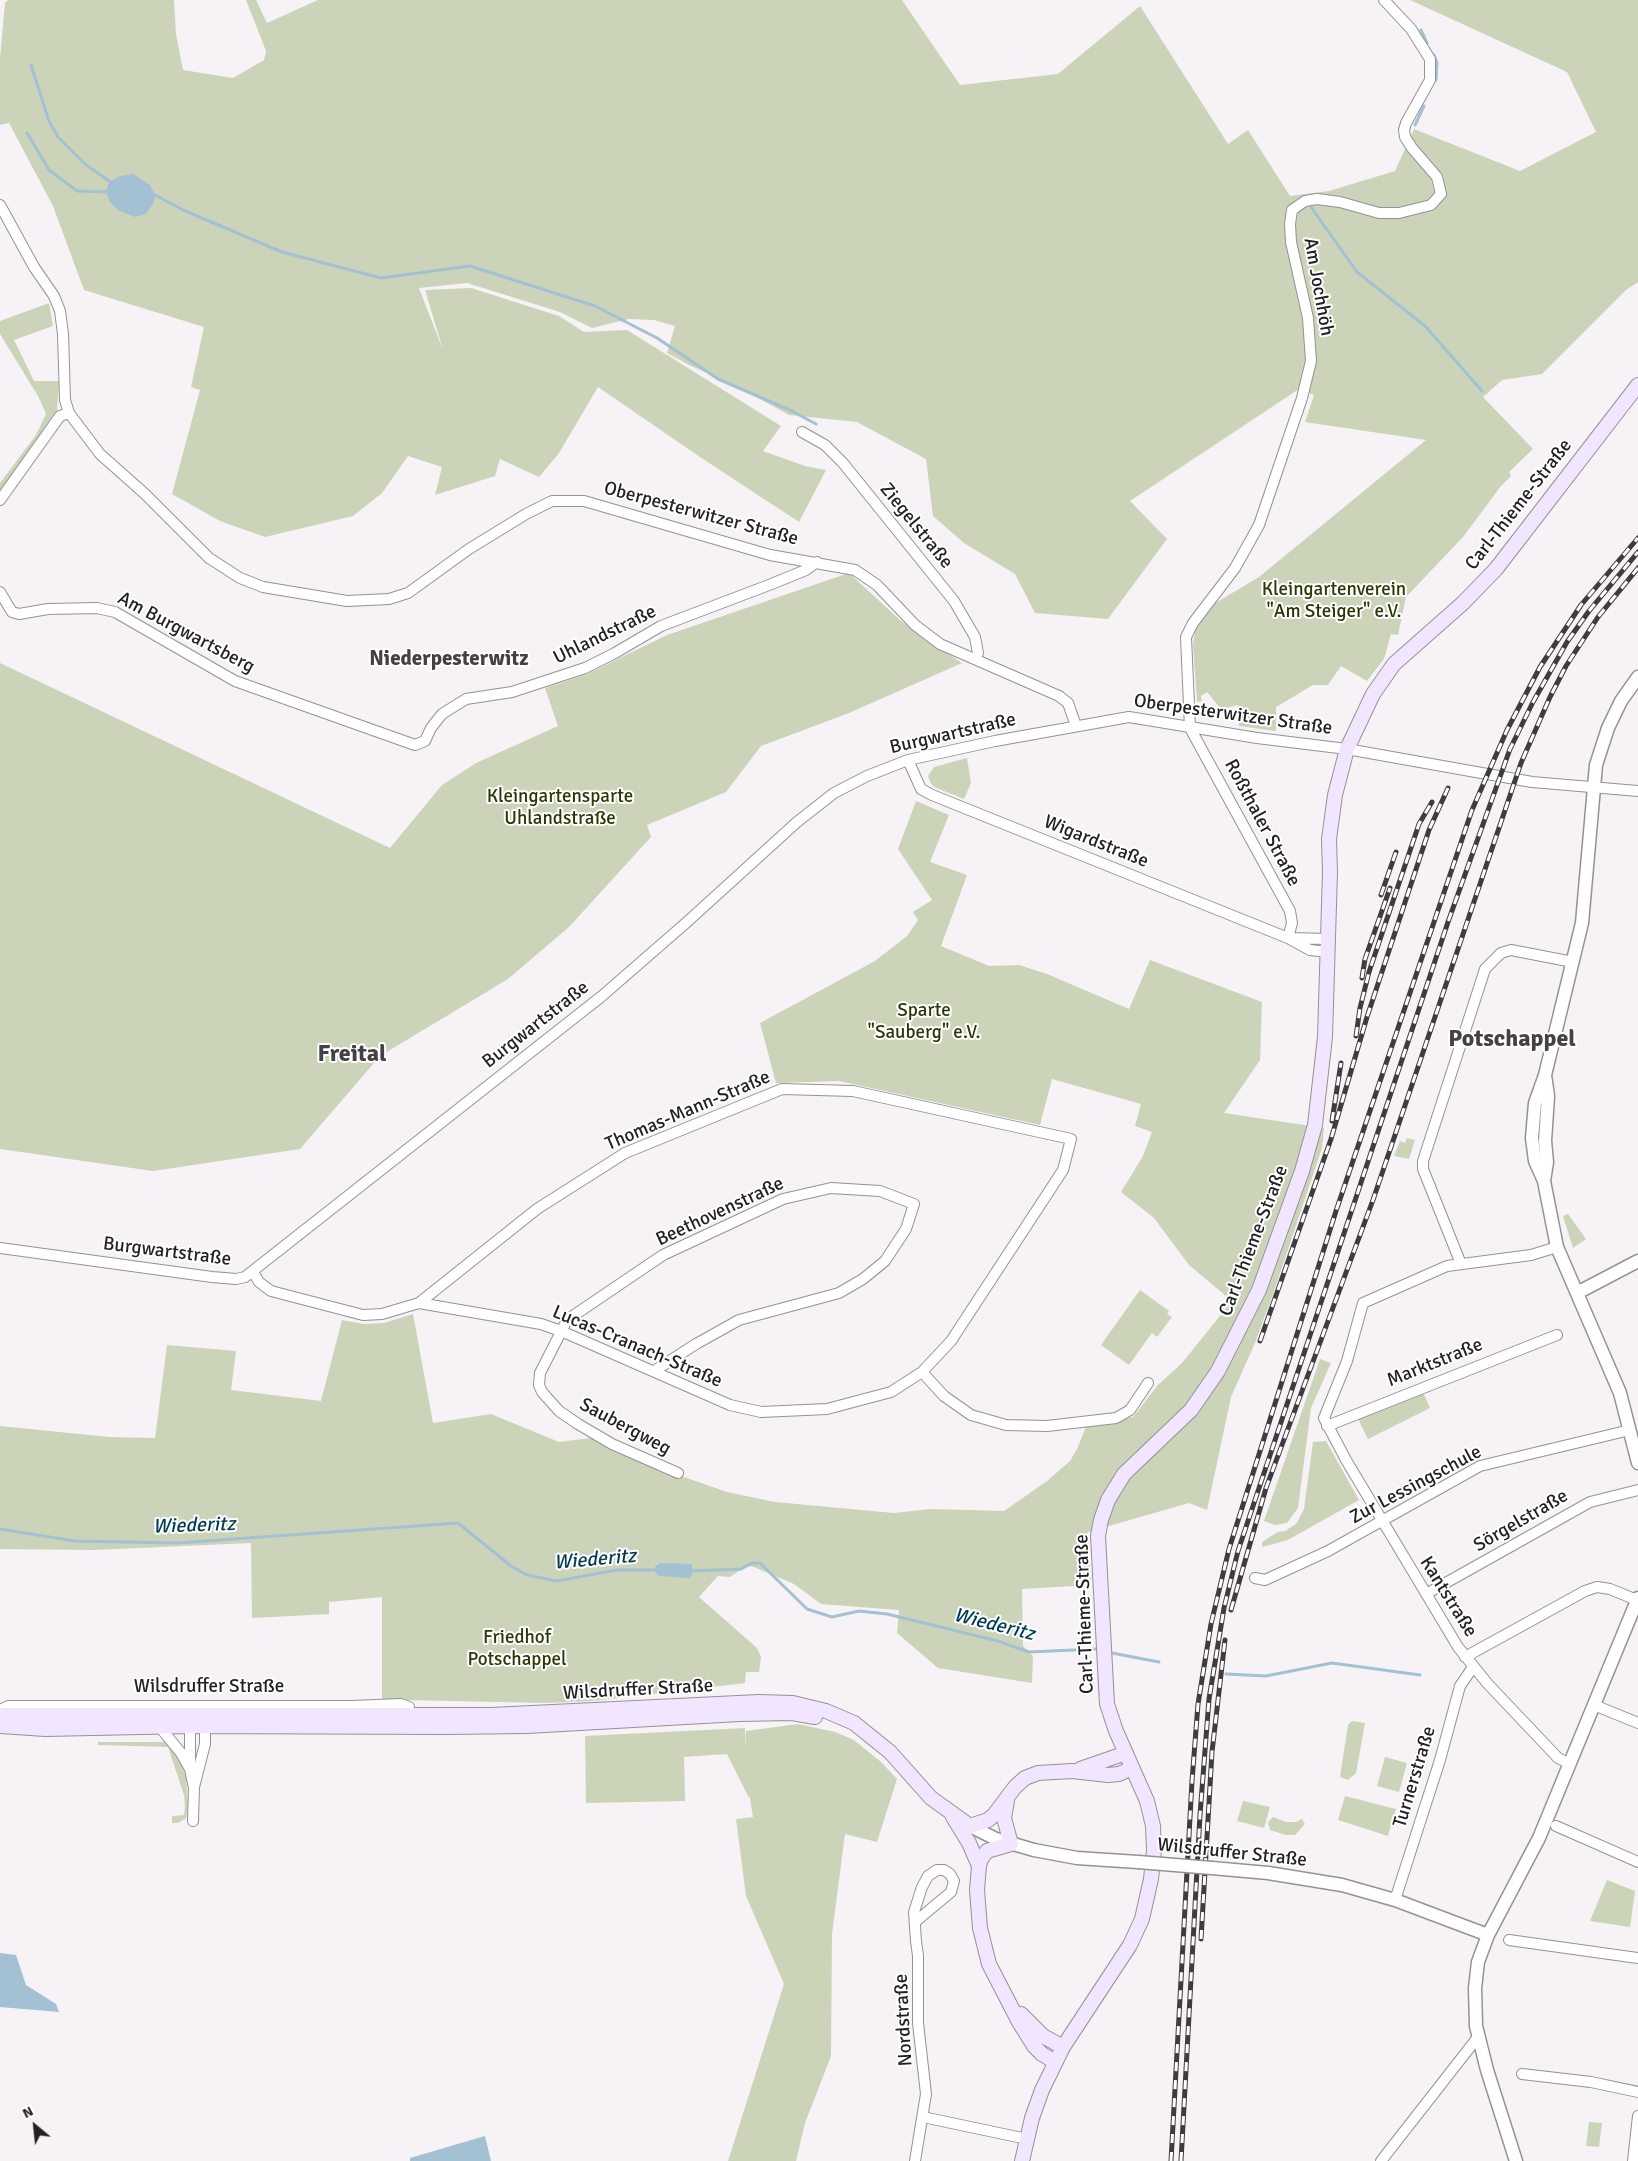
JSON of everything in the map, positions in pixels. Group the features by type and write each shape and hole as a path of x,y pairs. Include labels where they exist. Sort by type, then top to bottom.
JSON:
{"main road":[{"name":"Carl-Thieme-Straße","path":"1022,2161 1041,2091 1055,2062 1130,1945 1148,1901 1154,1850 1153,1826 1147,1801 1114,1728 1106,1696 1098,1536 1100,1520 1115,1488 1124,1474 1201,1398 1237,1336 1259,1290 1302,1170 1314,1125 1325,1037 1329,839 1335,795 1347,749 1373,694 1394,664 1462,603 1496,568 1638,385"},
{"name":"Wilsdruffer Straße","path":"0,1715 198,1721 409,1721 750,1703 792,1703 843,1717 862,1730 890,1752 931,1798 970,1826"},
{"name":"Wilsdruffer Straße","path":"0,1726 45,1729 159,1726 198,1721"},
{"path":"1072,1771 1126,1753"},
{"path":"970,1826 988,1820 1025,1778 1038,1773 1072,1771 1108,1775 1119,1774 1132,1768"},
{"path":"979,1866 981,1859 987,1851 1011,1844 1004,1818 1008,1796"},
{"name":"Wilsdruffer Straße","path":"951,1814 969,1843 979,1866 977,1890 980,1928 989,1964 1034,2046 1042,2054 1055,2062"},
{"name":"Wilsdruffer Straße","path":"1007,1998 1040,2034 1063,2047"}],"street":[{"name":"Am Jochhöh","path":"1190,728 1186,637 1193,623 1235,568 1259,525 1302,398 1311,361 1308,318 1291,242 1290,224 1292,210 1305,201 1317,199 1340,202 1379,213 1399,213 1431,205 1441,194 1436,178 1412,148 1405,137 1404,130 1430,80 1430,59 1411,29 1384,0"},
{"path":"0,205 34,267 54,296 60,311 65,400 69,413 60,416 0,500"},
{"name":"Oberpesterwitzer Straße","path":"69,413 100,454 209,558 240,578 263,587 347,601 389,599 408,593 469,549 526,514 552,501 584,501 770,555 846,567 863,574 929,636 952,651 975,659 1059,696 1068,703 1076,726 1128,717 1190,728 1347,749 1521,780 1638,791"},
{"name":"Ziegelstraße","path":"802,432 825,445 843,463 954,601 975,637 978,653 975,659"},
{"name":"Uhlandstraße","path":"418,744 424,741 442,714 466,699 512,692 585,668 616,653 661,626 770,585 806,570 817,562"},
{"name":"Am Burgwartsberg","path":"0,592 12,612 19,614 48,609 97,608 115,612 235,682 384,736 412,745 418,744"},
{"path":"1638,677 1621,701 1608,728 1596,762 1592,788 1585,901 1567,961 1545,1075 1535,1103 1532,1138 1535,1161 1544,1181 1557,1247 1620,1393 1638,1463"},
{"name":"Burgwartstraße","path":"0,1248 223,1278 236,1279 253,1272 291,1238 602,996 798,822 834,793 867,776 908,760 944,751 1076,726"},
{"name":"Roßthaler Straße","path":"1190,728 1290,911 1292,923 1288,938"},
{"name":"Wigardstraße","path":"908,760 921,789 932,795 1288,938 1310,950 1328,946"},
{"path":"1461,1264 1423,1169 1423,1161 1485,969 1501,953 1511,950 1529,952 1567,961"},
{"name":"Thomas-Mann-Straße","path":"419,1303 446,1284 537,1209 624,1153 782,1089 853,1091 1071,1139"},
{"name":"Lucas-Cranach-Straße","path":"253,1272 259,1282 271,1291 363,1315 382,1314 419,1303 561,1330 730,1405 761,1412 827,1409 891,1392 922,1372 951,1341 1063,1170 1071,1139"},
{"name":"Beethovenstraße","path":"561,1330 567,1320 663,1256 783,1199 831,1188 880,1191 914,1204 906,1229 884,1261 863,1279 840,1293 739,1320 696,1344 654,1371"},
{"path":"1327,1426 1324,1422 1325,1414 1347,1361 1363,1303 1447,1266 1531,1255 1557,1247"},
{"path":"1577,1293 1638,1261"},
{"name":"Saubergweg","path":"561,1330 540,1373 539,1385 547,1399 578,1424 612,1444 678,1473"},
{"name":"Marktstraße","path":"1327,1426 1557,1335"},
{"path":"922,1372 944,1396 971,1415 1006,1425 1047,1426 1116,1418 1130,1410 1148,1383"},
{"name":"Kantstraße","path":"1327,1426 1382,1522 1465,1658 1558,1758 1570,1764"},
{"name":"Zur Lessingschule","path":"1255,1578 1265,1580 1328,1551 1480,1466 1630,1430"},
{"name":"Sörgelstraße","path":"1426,1594 1590,1502 1638,1490"},
{"path":"1465,1658 1576,1596 1596,1587 1634,1598 1570,1764 1534,1848 1488,1935 1478,1962 1475,1988 1478,2037 1516,2161"},
{"name":"Turnerstraße","path":"1395,1900 1445,1742 1461,1684 1473,1667"},
{"name":"Wilsdruffer Straße","path":"0,1710 8,1706 352,1706 401,1704 408,1706 409,1721"},
{"path":"1594,1705 1638,1723"},
{"path":"190,1769 198,1721"},
{"path":"193,1821 194,1788 204,1744 198,1721"},
{"path":"159,1726 181,1753 190,1769 194,1788"},
{"name":"Wilsdruffer Straße","path":"970,1826 1011,1844 1055,1855 1212,1868 1323,1881 1395,1900 1488,1935"},
{"path":"1556,1826 1638,1862"},
{"name":"Nordstraße","path":"915,1922 951,1892 954,1881 950,1874 944,1870 937,1870 928,1876 922,1887 914,1912 918,1956 918,2023 926,2094 915,2161"},
{"path":"1509,1940 1638,1958"},
{"path":"1381,2161 1478,2037"},
{"path":"1522,2074 1591,2082 1638,2092"},
{"path":"1633,2161 1638,2116"},
{"path":"923,2117 1027,2139"}],"green space":[{"name":"Kleingartenverein \"Am Steiger\" e.V.","path":"8,0 174,0 176,34 183,70 233,78 264,60 266,51 246,0 256,0 267,23 318,0 902,0 960,85 1058,74 1140,6 1228,144 1248,130 1290,196 1329,191 1395,171 1414,129 1520,171 1596,132 1567,72 1410,0 1638,0 1638,282 1626,290 1542,374 1502,380 1483,397 1533,449 1509,472 1511,476 1501,486 1463,537 1406,597 1398,635 1391,634 1384,659 1367,681 1341,666 1328,685 1313,685 1276,707 1276,731 1239,726 1238,705 1221,709 1207,692 1201,696 1202,701 1197,702 1193,645 1195,631 1212,605 1259,577 1426,440 1305,422 1314,395 1299,389 1130,501 1167,539 1108,619 1035,613 1015,574 964,543 933,516 926,459 857,422 789,415 733,384 691,366 667,353 675,326 654,320 629,319 592,328 560,312 467,283 419,288 443,350 425,290 471,288 559,316 584,332 627,330 781,426 763,451 805,466 826,470 799,522 598,387 559,453 539,477 500,459 495,476 435,495 442,467 408,456 382,493 353,516 265,537 220,521 172,494 200,390 191,387 204,327 84,290 53,206 9,123 0,125 0,58 5,3"},
{"path":"49,303 53,326 14,340 34,381 59,381 57,410 0,491 0,483 36,435 46,414 38,396 0,334 0,321"},
{"name":"Kleingartensparte Uhlandstraße","path":"849,573 901,621 962,663 849,713 761,746 726,792 647,825 651,837 569,927 508,979 380,1056 300,1149 153,1171 0,1149 0,663 390,848 442,785 476,763 558,726 545,688 587,674 667,635"},
{"path":"967,758 971,783 964,799 934,787 930,782 928,776 934,767"},
{"path":"916,801 949,815 930,862 967,875 941,946 989,966 1019,965 1047,974 1129,1009 1150,960 1262,1002 1260,1060 1224,1113 1324,1128 1322,1148 1272,1297 1255,1343 1231,1397 1207,1510 1189,1503 1088,1532 1091,1585 1022,1589 1023,1646 1033,1656 1032,1683 938,1668 897,1633 899,1610 821,1604 794,1584 754,1567 746,1566 730,1577 718,1576 699,1597 757,1648 761,1657 759,1672 746,1672 745,1683 593,1701 546,1703 403,1700 382,1703 382,1597 329,1602 329,1614 252,1618 251,1543 94,1550 0,1549 0,1426 109,1437 155,1438 167,1345 236,1351 231,1390 321,1401 342,1320 363,1324 384,1323 413,1314 433,1423 491,1414 559,1442 591,1438 664,1470 727,1492 775,1502 894,1513 931,1509 1004,1511 1047,1481 1070,1461 1088,1422 1133,1417 1158,1385 1182,1363 1232,1301 1189,1265 1154,1218 1121,1192 1143,1156 1152,1132 1135,1126 1141,1104 1052,1079 1040,1125 839,1081 776,1083 760,1023 875,961 907,936 918,920 913,912 932,900 898,849"},
{"path":"1407,1138 1415,1140 1409,1159 1394,1156 1400,1141 1405,1143"},
{"path":"1568,1214 1586,1239 1573,1248 1563,1216"},
{"path":"1140,1290 1169,1311 1167,1314 1172,1317 1157,1337 1152,1333 1129,1365 1101,1345"},
{"path":"1320,1359 1331,1363 1311,1408 1298,1508 1287,1523 1275,1525 1264,1521"},
{"path":"1423,1392 1430,1408 1368,1439 1358,1419"},
{"path":"1326,1441 1359,1500 1288,1540 1262,1547 1262,1542 1296,1524 1304,1509 1313,1442"},
{"path":"1352,1721 1365,1723 1356,1773 1348,1780 1340,1777 1348,1725"},
{"path":"798,1724 835,1732 854,1740 881,1762 897,1779 877,1842 845,1834 832,1934 831,2056 805,2123 796,2161 728,2161 784,1984 746,1896 736,1819 753,1817 749,1793 749,1798 727,1754 684,1757 685,1801 586,1803 585,1736 745,1728 746,1748 746,1731"},
{"path":"98,1742 170,1742 178,1755 186,1777 188,1806 186,1818 178,1823 172,1823 172,1816 184,1815 185,1807 184,1795 168,1747 98,1745"},
{"path":"1385,1757 1407,1763 1399,1792 1377,1786"},
{"path":"1345,1796 1396,1809 1388,1836 1338,1820"},
{"path":"1243,1801 1270,1807 1264,1828 1237,1821"},
{"path":"1273,1817 1286,1822 1296,1822 1302,1819 1305,1824 1295,1835 1286,1835 1270,1830 1268,1822"},
{"path":"1607,1880 1635,1891 1630,1927 1590,1921"},
{"path":"1589,2122 1602,2123 1599,2147 1586,2146"}],"water":[{"path":"133,174 150,185 155,195 154,202 146,214 135,217 118,210 110,202 106,192 109,182 120,176"},
{"path":"660,1563 692,1564 692,1574 690,1578 659,1576 655,1572 655,1567"},
{"path":"0,1953 16,1955 26,1985 56,2004 59,2012 0,2007"},
{"path":"485,2136 491,2161 410,2161 410,2158"}],"waterway":[{"path":"1421,30 1427,43"},
{"path":"1434,55 1437,63 1436,80"},
{"path":"31,65 49,121 58,137 85,164 112,183"},
{"path":"1415,125 1424,106"},
{"path":"27,133 49,170 77,191 106,192"},
{"path":"155,195 183,210 282,252 381,278 470,266 595,306 657,338 718,379 792,411 816,424"},
{"path":"1311,207 1357,272 1425,326 1482,391"},
{"name":"Wiederitz","path":"0,1529 75,1541 177,1543 458,1523 511,1566 527,1575 557,1581 617,1570 658,1570"},
{"name":"Wiederitz","path":"689,1571 741,1569 752,1563 760,1563 807,1609 832,1617 859,1611 887,1614 998,1641 1029,1652 1095,1649"},
{"name":"Wiederitz","path":"1112,1653 1159,1662"},
{"name":"Wiederitz","path":"1226,1674 1266,1676 1332,1663 1420,1675"}],"railway":[{"path":"1171,2161 1198,1704 1211,1624 1229,1549 1336,1211 1472,810 1507,730 1540,667 1581,605 1638,538"},
{"path":"1181,2161 1200,1815 1209,1699 1224,1608 1238,1551 1448,922 1510,749 1533,702 1567,642 1589,611 1638,552"},
{"path":"1231,1610 1266,1488 1373,1200 1521,763 1566,666 1598,617 1638,568"},
{"path":"1260,1341 1331,1139 1367,1017 1429,830 1448,788"},
{"path":"1356,1036 1360,1008 1369,972 1419,824 1432,802"},
{"path":"1381,895 1396,852"},
{"path":"1362,978 1365,959 1390,888"},
{"path":"1332,1121 1341,1063"},
{"path":"1201,1939 1212,1752 1225,1640"}],"district":[{"name":"Niederpesterwitz","path":"449,659"},
{"name":"Potschappel","path":"1512,1040"},
{"name":"Freital","path":"352,1055"}],"park label":[{"name":"Sparte \"Sauberg\" e.V.","path":"924,1022"},
{"name":"Friedhof Potschappel","path":"517,1649"}]}
